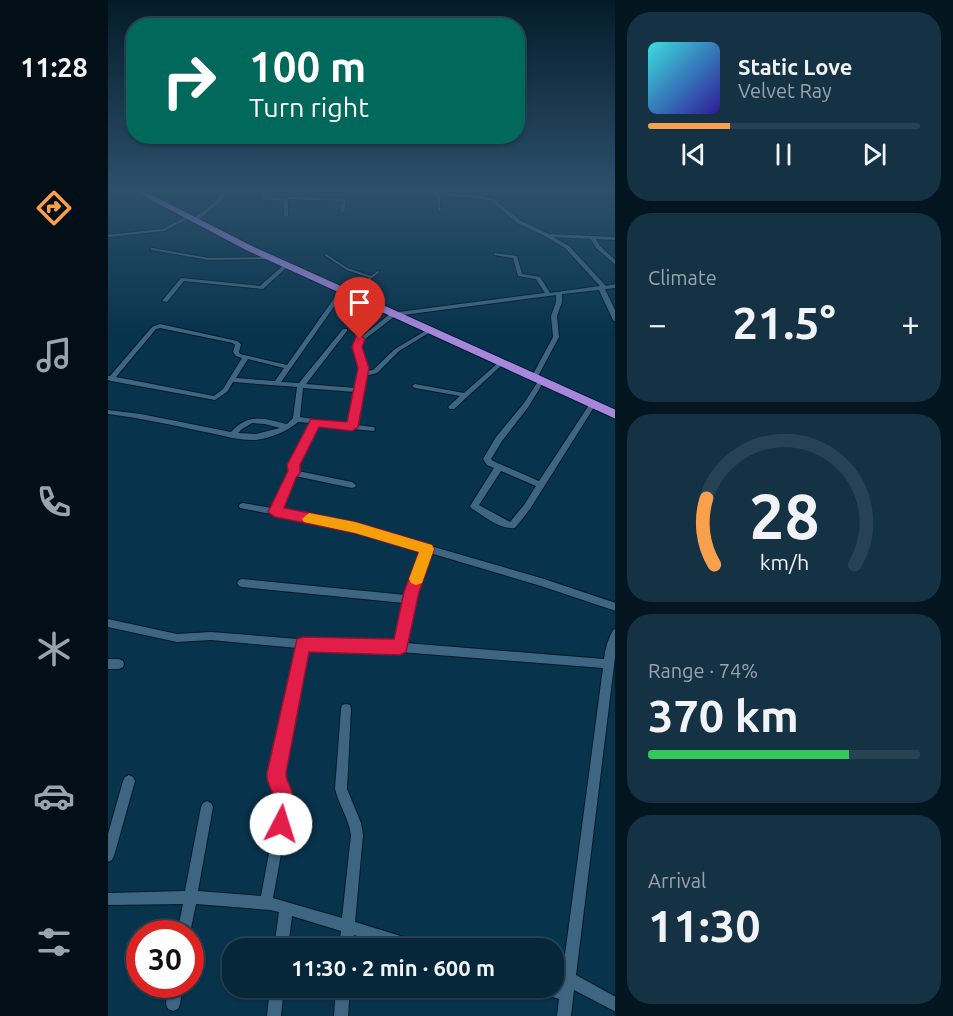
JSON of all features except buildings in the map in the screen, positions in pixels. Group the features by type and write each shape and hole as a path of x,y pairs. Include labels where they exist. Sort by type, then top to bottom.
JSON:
{"highway":[{"path":"233,239 615,415"}],"street":[{"path":"554,239 573,252 602,286 615,320"},
{"path":"594,239 615,264"},
{"path":"496,254 515,257 520,274 538,278 549,295"},
{"path":"165,301 183,279 261,288 286,265"},
{"path":"352,427 362,374 362,360 357,343 393,314 615,286"},
{"path":"277,383 346,293"},
{"path":"541,484 499,467 488,461 488,456 527,404 538,380 556,337 554,316 559,302 559,293"},
{"path":"109,379 154,328 160,326 235,342 238,344 236,354 288,367"},
{"path":"108,412 256,437 288,427 296,419 300,387 345,330"},
{"path":"362,374 375,372 398,350 429,331"},
{"path":"109,379 211,398 218,397 246,357"},
{"path":"452,406 501,363"},
{"path":"231,380 358,390"},
{"path":"415,386 465,395"},
{"path":"499,467 474,506 504,524 514,525 592,404"},
{"path":"296,419 371,429"},
{"path":"233,434 241,423 248,420 288,427"},
{"path":"275,512 315,422"},
{"path":"294,473 352,485"},
{"path":"243,506 355,527 541,582 615,607"},
{"path":"400,647 411,600 427,549"},
{"path":"242,583 411,600"},
{"path":"108,623 163,636 211,636 303,644 400,647 610,672"},
{"path":"564,1016 610,672 610,650 615,633"},
{"path":"266,903 284,805 284,796 276,782 276,773 303,644"},
{"path":"346,710 341,789 344,802 356,823 357,835 346,938"},
{"path":"108,856 129,781"},
{"path":"186,920 207,807"},
{"path":"108,898 190,897 266,903 384,938"},
{"path":"282,938 286,908"},
{"path":"569,979 615,1005"},
{"path":"173,1004 174,998"},
{"path":"274,1016 276,998"},
{"path":"341,1016 342,998"}],"lane":[{"path":"152,249 206,260 233,261 268,257"},
{"path":"326,255 347,269 371,277"},
{"path":"346,293 378,272"}],"slow traffic":[{"path":"309,519 355,527 427,549 416,579"}],"route":[{"path":"281,824 284,796 276,782 276,773 303,644 400,647 411,592 427,549 355,527 275,512 315,422 352,427 363,368 357,347 360,339"}]}
